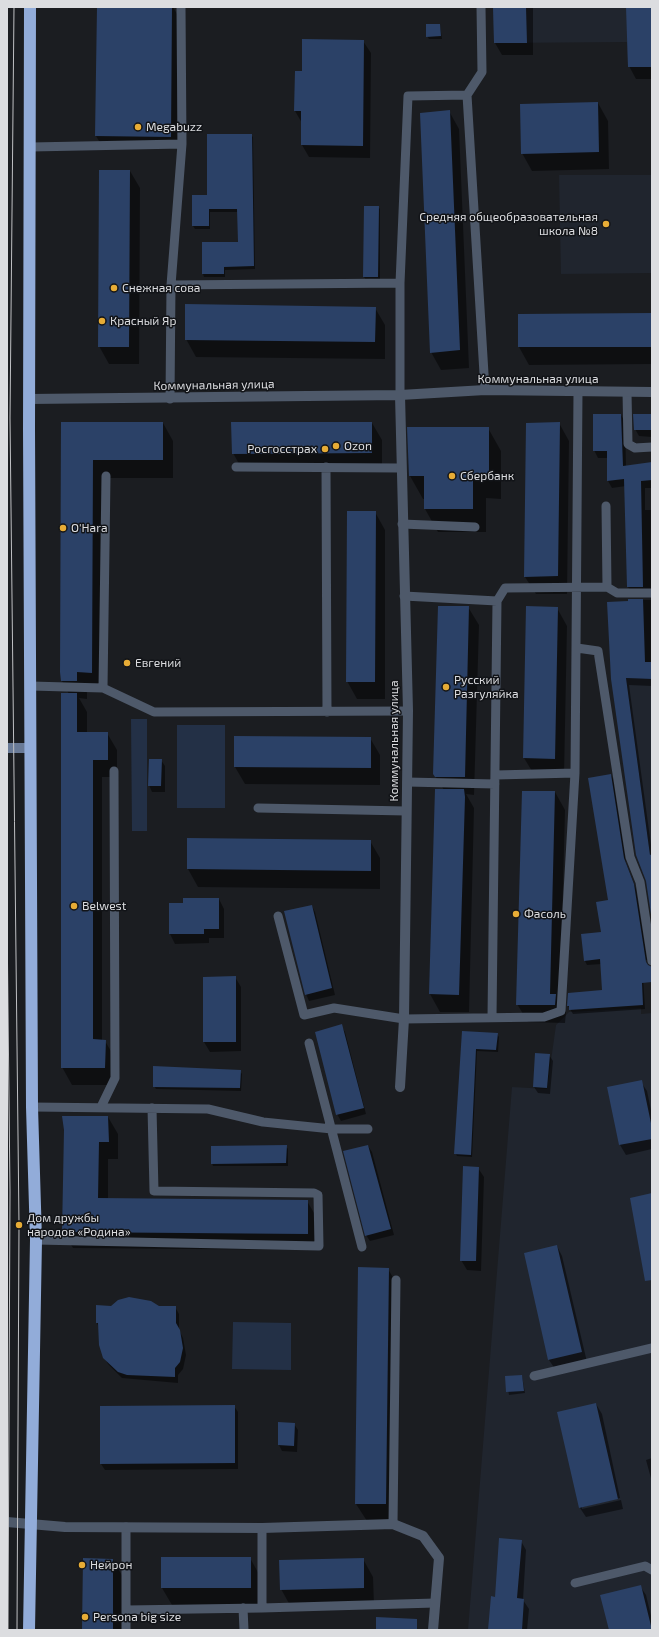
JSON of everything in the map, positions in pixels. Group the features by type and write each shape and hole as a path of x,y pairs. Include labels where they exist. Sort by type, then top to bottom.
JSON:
{"highway":[{"path":"29,1630 29,1560 31,1524 36,1240 32,1107 29,399 31,147 30,7"}],"street":[{"name":"Коммунальная улица","path":"29,399 170,399 400,395 485,390 652,392"},
{"name":"Коммунальная улица","path":"400,395 400,468 408,711 404,1019 400,1087"},
{"path":"7,748 31,748"},
{"path":"7,1522 65,1527 262,1528 393,1524 423,1536 439,1558 433,1630"}],"lane":[{"path":"170,399 171,285 182,144 181,7"},
{"path":"481,7 482,72 467,95 485,390"},
{"path":"400,395 400,283 408,96 467,95"},
{"path":"31,147 182,144"},
{"path":"171,285 400,283"},
{"path":"278,916 304,1015 334,1008 404,1019 544,1017 561,1011 575,773 578,392"},
{"path":"627,392 628,444 636,448 652,447"},
{"path":"236,466 400,468"},
{"path":"326,467 327,712"},
{"path":"103,688 106,476"},
{"path":"606,506 607,587"},
{"path":"402,524 475,527"},
{"path":"492,1017 497,601 506,588 576,586 607,587 617,593 652,593"},
{"path":"404,596 497,601"},
{"path":"577,648 598,651 630,857 640,882 652,961"},
{"path":"31,686 103,688 154,712 408,711"},
{"path":"101,1107 115,1078 114,772"},
{"path":"408,782 495,780 575,773"},
{"path":"258,808 406,811"},
{"path":"309,1043 362,1247"},
{"path":"32,1107 208,1109 263,1122 332,1129 368,1129"},
{"path":"36,1240 318,1246 318,1195 314,1193 154,1191 152,1108"},
{"path":"393,1524 396,1280"},
{"path":"534,1376 652,1348"},
{"path":"126,1527 126,1630"},
{"path":"262,1528 262,1608"},
{"path":"575,1583 645,1566 652,1570"},
{"path":"126,1610 435,1603"},
{"path":"243,1608 244,1630"}],"shaded area":[{"path":"493,7 652,7 652,67 628,67 627,42 494,43"},
{"name":"Средняя общеобразовательная школа №8","path":"559,175 652,175 652,273 561,274"},
{"path":"626,678 652,679 652,854 650,855"},
{"path":"131,719 147,719 147,831 132,831"},
{"path":"177,725 225,725 225,808 177,808"},
{"path":"641,1008 641,1014 652,1013 652,1630 468,1630 512,1087 547,1089 556,1025 569,1012"},
{"path":"233,1322 291,1323 291,1370 232,1369"}],"building":[{"path":"97,7 172,7 171,137 95,136"},
{"path":"493,7 526,7 527,43 494,43"},
{"path":"626,7 652,7 652,67 628,67"},
{"path":"426,24 440,24 441,36 426,37"},
{"path":"302,39 364,40 363,146 301,145 301,111 294,111 295,71 302,71"},
{"path":"598,102 599,152 521,154 520,104"},
{"path":"450,110 460,350 430,353 420,113"},
{"path":"207,134 252,134 254,266 224,267 224,274 202,274 202,242 238,242 237,209 209,209 209,226 192,226 192,195 207,195"},
{"name":"Снежная сова","path":"99,170 130,170 129,347 98,347"},
{"path":"364,206 379,206 378,277 363,277"},
{"path":"185,304 376,307 375,342 185,340"},
{"path":"652,313 652,347 518,347 518,314"},
{"path":"593,414 621,414 623,466 652,462 652,480 641,481 643,587 627,587 624,479 607,481 607,451 593,451"},
{"path":"633,414 652,414 652,430 634,430"},
{"path":"61,422 163,422 163,460 93,460 92,673 77,672 77,681 61,681 60,672"},
{"path":"231,422 372,422 372,453 232,454"},
{"path":"560,422 558,576 524,577 526,423"},
{"path":"407,427 489,427 489,476 473,476 473,509 424,509 424,476 409,476"},
{"path":"347,511 376,511 375,682 346,682"},
{"path":"628,599 643,599 645,662 652,662 652,679 626,678 650,855 652,854 652,921 646,881 636,855 611,679 607,602 628,601"},
{"path":"438,606 469,606 465,777 435,777 433,774"},
{"path":"526,606 558,607 555,759 523,758"},
{"path":"61,693 77,693 77,732 108,732 108,760 93,760 93,1039 106,1040 105,1068 61,1068"},
{"path":"234,736 371,737 371,768 234,767"},
{"path":"149,759 162,759 161,786 148,786"},
{"path":"611,774 624,858 634,884 646,962 652,967 652,982 642,983 643,1005 569,1010 569,1006 567,1006 568,993 602,990 600,959 584,961 581,934 601,932 596,902 608,900 588,778"},
{"path":"435,789 464,789 465,797 459,995 429,994"},
{"path":"522,791 555,791 550,994 556,994 555,1005 516,1005"},
{"path":"187,838 371,840 371,871 187,869"},
{"path":"183,898 219,898 219,929 204,929 204,934 169,934 169,903 183,903"},
{"path":"312,905 332,988 305,995 284,911"},
{"path":"236,976 236,1042 203,1042 203,977"},
{"path":"342,1024 364,1108 336,1115 315,1032"},
{"path":"462,1031 498,1033 496,1050 476,1049 471,1155 454,1154"},
{"path":"535,1053 550,1054 547,1088 533,1087"},
{"path":"153,1066 241,1070 240,1088 153,1087"},
{"path":"642,1080 652,1128 652,1139 619,1145 607,1087"},
{"path":"62,1116 108,1116 109,1142 99,1142 98,1198 308,1200 308,1234 62,1232 64,1130"},
{"path":"287,1145 286,1163 211,1164 211,1146"},
{"path":"368,1145 391,1229 365,1236 343,1151"},
{"path":"463,1166 479,1167 476,1261 460,1261"},
{"path":"652,1193 652,1280 645,1281 630,1198"},
{"path":"557,1245 582,1352 548,1360 524,1253"},
{"path":"358,1267 389,1268 386,1504 355,1504"},
{"path":"129,1297 151,1301 159,1306 176,1306 176,1323 180,1330 183,1348 180,1362 175,1368 175,1377 127,1375 118,1372 103,1358 99,1345 98,1323 96,1323 96,1305 111,1306 118,1300"},
{"path":"522,1375 524,1391 506,1392 505,1376"},
{"path":"596,1403 618,1499 579,1508 557,1412"},
{"path":"235,1405 235,1463 100,1464 100,1406"},
{"path":"278,1422 295,1423 294,1446 278,1445"},
{"path":"499,1538 522,1540 517,1598 524,1599 522,1630 488,1630 491,1596 495,1597"},
{"path":"161,1557 251,1557 251,1588 161,1588"},
{"path":"83,1558 113,1559 113,1630 82,1630"},
{"path":"364,1558 364,1588 280,1590 279,1560"},
{"path":"641,1585 652,1630 609,1630 600,1595"},
{"path":"376,1617 417,1619 417,1630 376,1630"}],"tram line":[{"path":"14,7 10,418 19,1225 17,1630"},
{"path":"7,916 10,1192 8,1630"}],"place":[{"name":"Megabuzz","path":"138,127"},
{"name":"Средняя общеобразовательная школа №8","path":"606,224"},
{"name":"Снежная сова","path":"114,288"},
{"name":"Красный Яр","path":"102,321"},
{"name":"Ozon","path":"336,446"},
{"name":"Росгосстрах","path":"325,449"},
{"name":"Сбербанк","path":"452,476"},
{"name":"O'Hara","path":"63,528"},
{"name":"Евгений","path":"127,663"},
{"name":"Русский Разгуляйка","path":"446,687"},
{"name":"Belwest","path":"74,906"},
{"name":"Фасоль","path":"516,914"},
{"name":"Дом дружбы народов «Родина»","path":"19,1225"},
{"name":"Нейрон","path":"82,1565"},
{"name":"Persona big size","path":"85,1617"}]}
